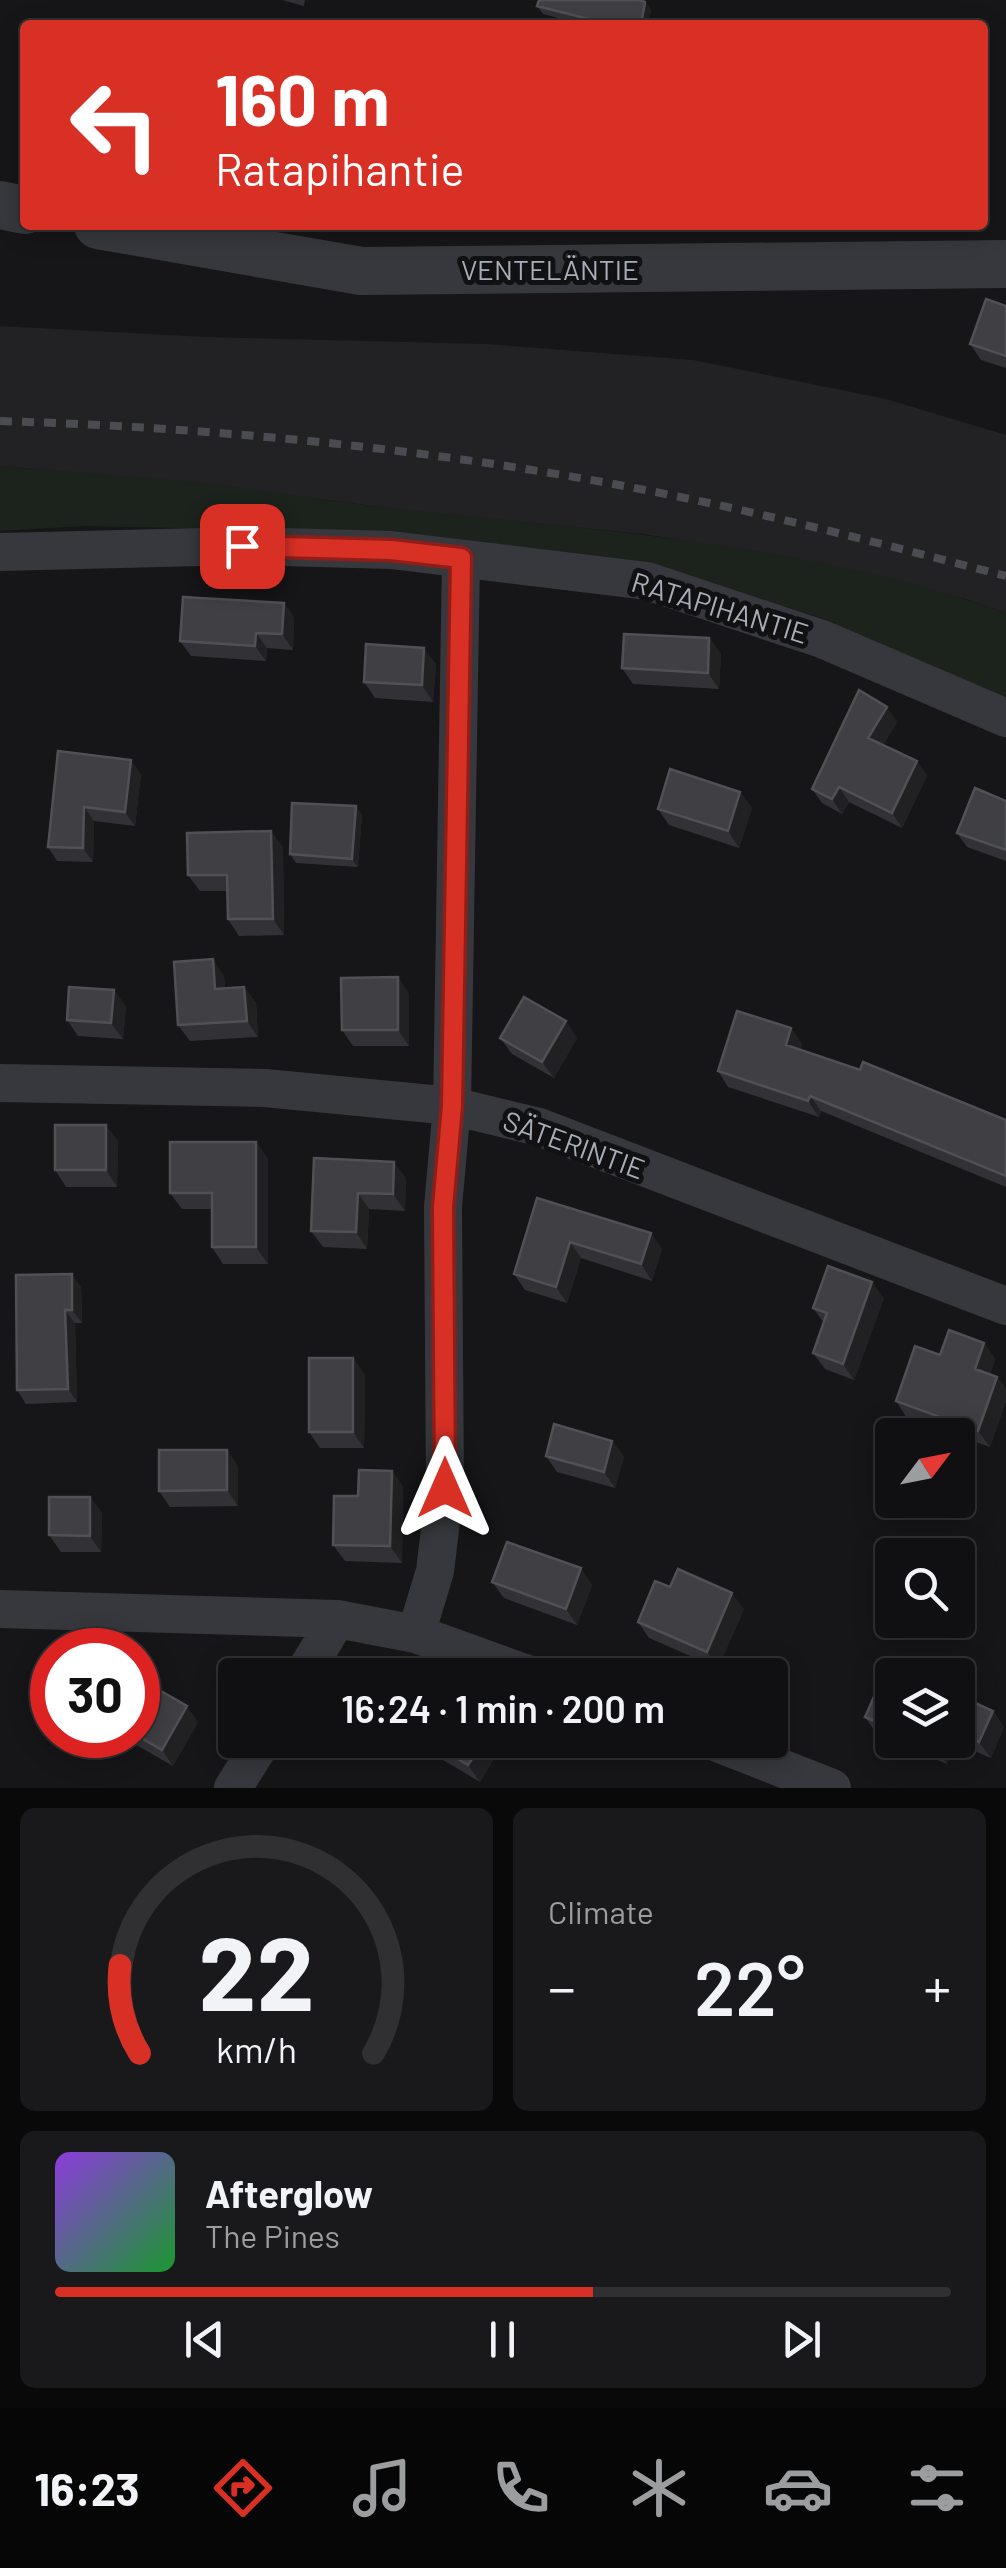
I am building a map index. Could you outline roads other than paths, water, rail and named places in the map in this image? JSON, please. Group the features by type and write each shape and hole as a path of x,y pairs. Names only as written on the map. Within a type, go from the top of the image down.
{"street":[{"name":"VENTELÄNTIE","path":"127,230 361,271 1006,264"},
{"name":"RATAPIHANTIE","path":"0,552 242,546 391,550 647,582 822,639 1006,718"},
{"path":"416,1634 435,1571 445,1488 443,1207 452,1106 461,558"},
{"name":"SÄTERINTIE","path":"0,1084 265,1088 452,1106 540,1127 1006,1306"},
{"path":"0,1610 337,1619 416,1634 483,1658"},
{"path":"313,1658 337,1619"},
{"path":"233,1788 252,1758"},
{"path":"756,1758 832,1788"}],"railway":[{"path":"0,421 260,436 519,468 730,508 1006,576"}]}
